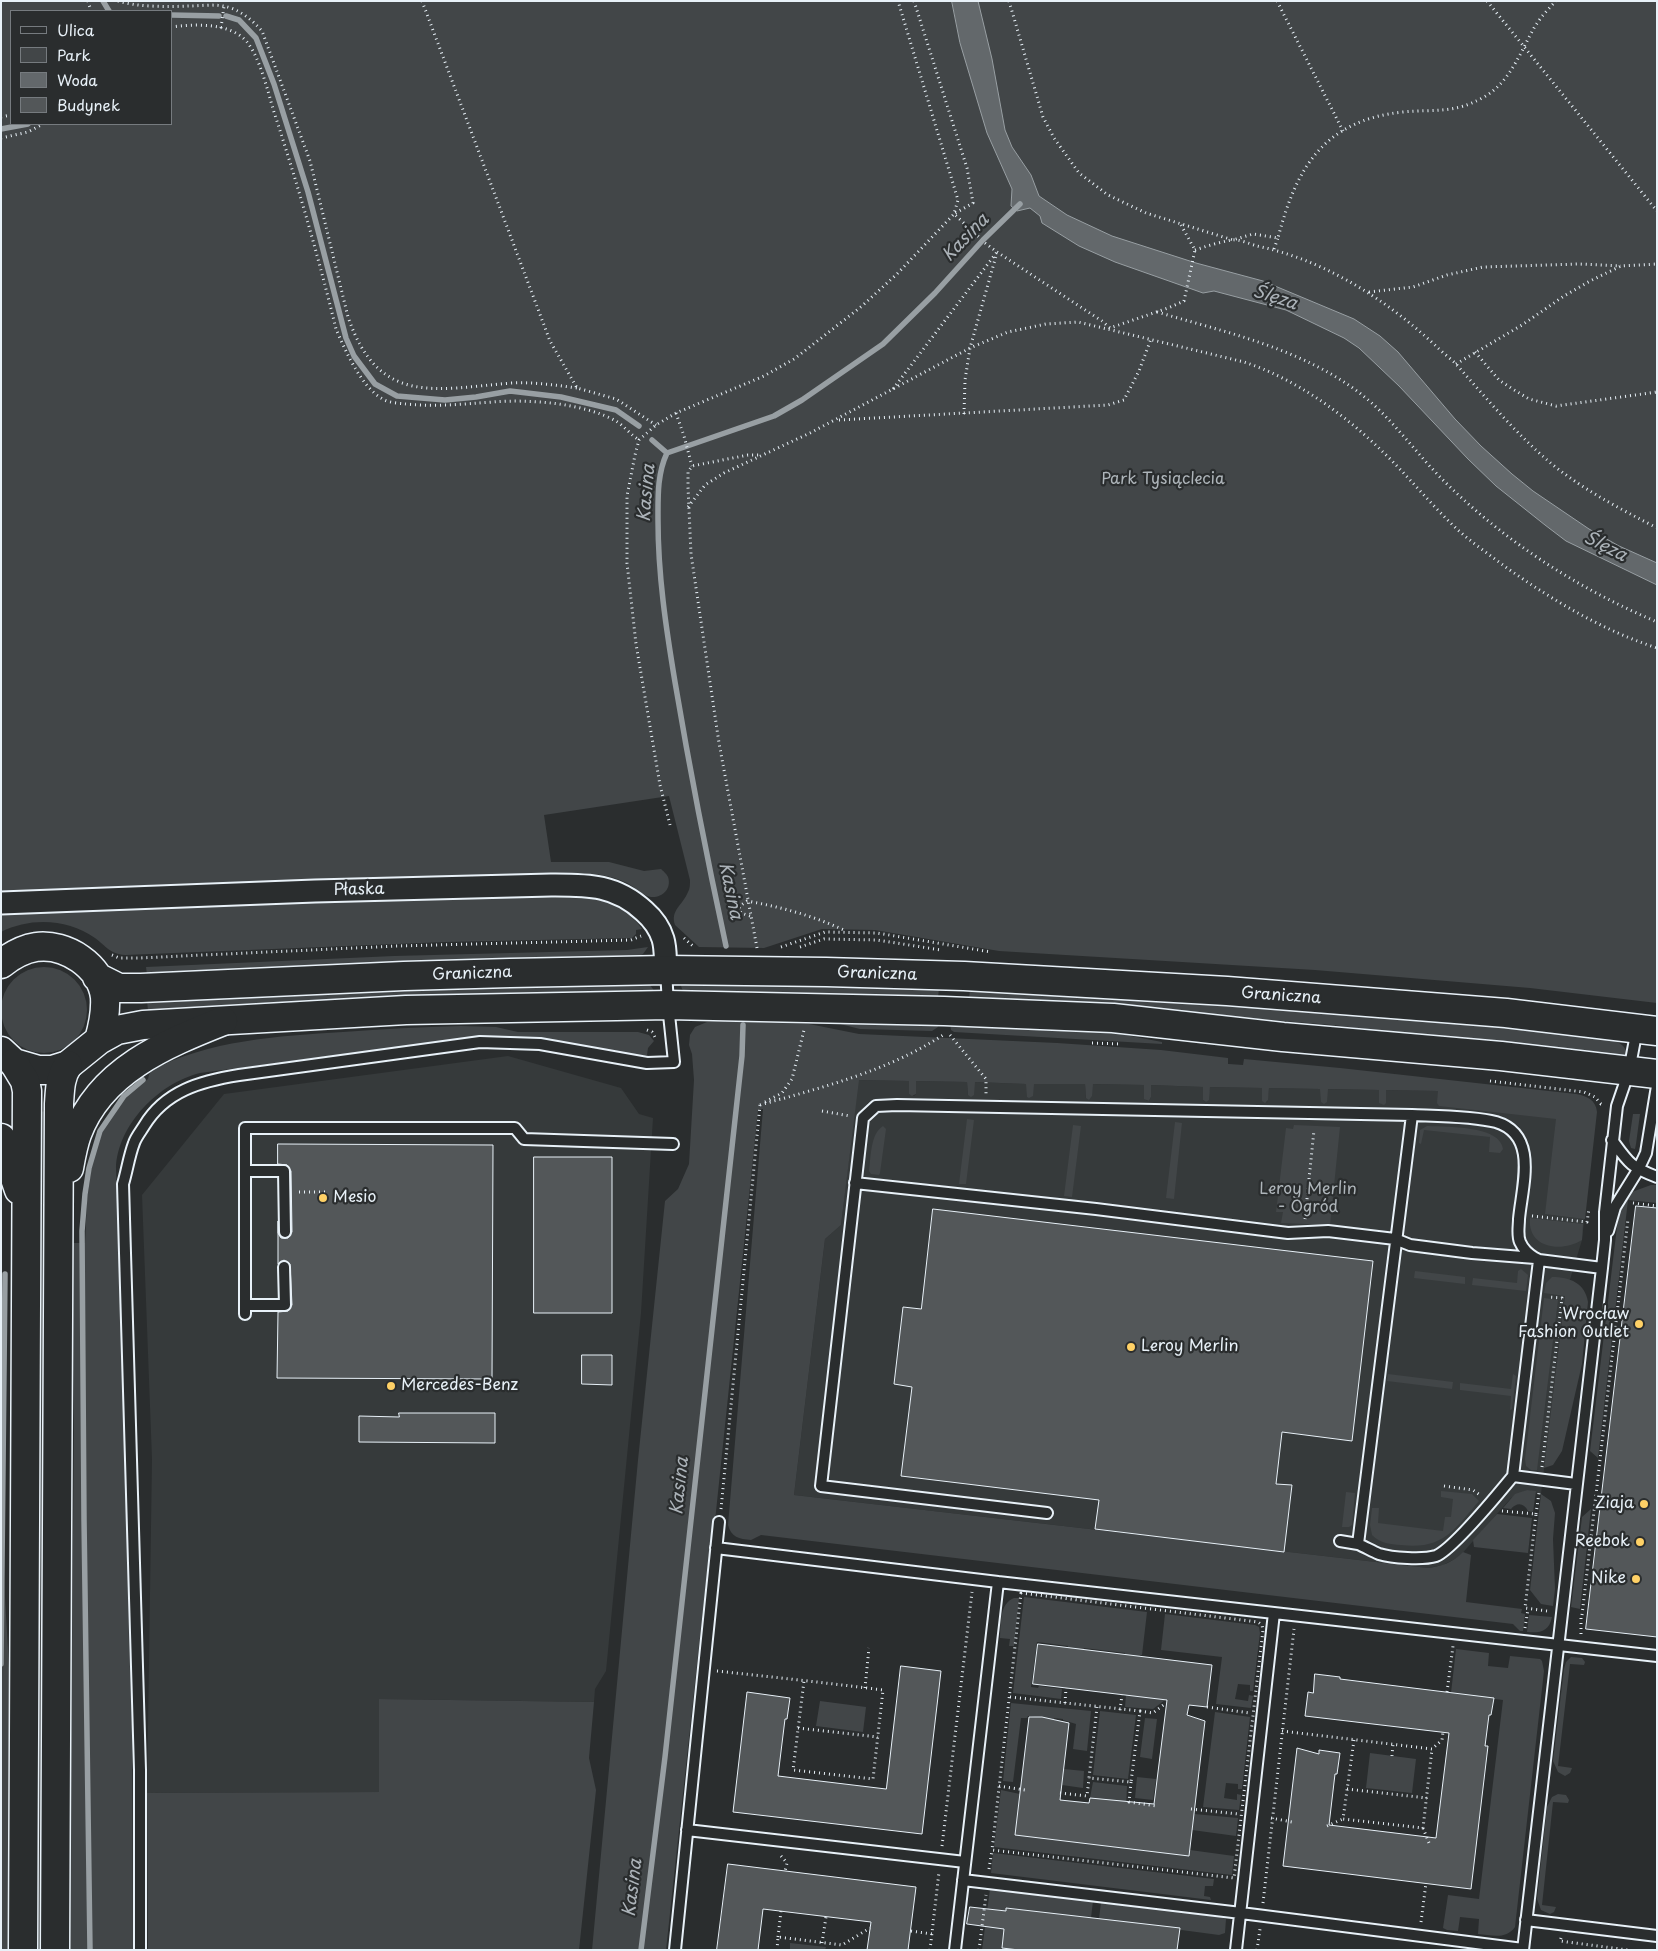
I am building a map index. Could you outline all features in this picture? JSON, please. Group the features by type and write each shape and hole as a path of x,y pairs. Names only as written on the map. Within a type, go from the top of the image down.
{"main road":[{"path":"1,964 11,956 36,947 60,949 84,961 98,977 105,996 105,1019 99,1040"},
{"name":"Graniczna","path":"98,977 119,988 141,988 404,976 666,970 964,976 1227,991 1506,1013 1647,1029"},
{"path":"55,1950 60,1083 63,1072 68,1065 99,1040 117,1030 143,1025 406,1010 668,1005 927,1010 1113,1018 1283,1037 1500,1056 1657,1074"},
{"path":"59,1211 77,1134 91,1106 107,1086 128,1067 150,1054 194,1032 223,1021"},
{"path":"8,1057 38,1070 52,1070 68,1065"},
{"path":"8,1057 21,1073 26,1086 23,1950"},
{"path":"1,1138 26,1211"}],"street":[{"name":"Płaska","path":"1,903 315,891 588,885 619,893 630,899 648,914 662,937 666,970"}],"lane":[{"path":"140,1950 140,1770 124,1184 134,1142 148,1119 165,1101 184,1089 212,1080 480,1042 540,1044 647,1063 674,1062 666,970"},
{"path":"1606,1240 1605,1212 1617,1106 1629,1071 1647,1029"},
{"path":"963,1880 1523,1949 1606,1240 1616,1207 1646,1153 1650,1138 1657,1086"},
{"path":"1047,1513 821,1486 863,1118 876,1106 1412,1114 1495,1122 1512,1130 1522,1143 1526,1160 1519,1240 1523,1248 1537,1259"},
{"path":"1358,1544 1412,1114"},
{"path":"284,1267 285,1305 245,1309 245,1128 515,1128 524,1139 673,1144"},
{"path":"1612,1140 1628,1163 1638,1170 1657,1176"},
{"path":"245,1171 284,1171 284,1232"},
{"path":"855,1183 1096,1209 1288,1233 1328,1231 1395,1239 1419,1246 1602,1268"},
{"path":"1340,1541 1358,1544 1380,1554 1425,1559 1438,1555 1456,1539 1513,1476 1535,1295 1537,1259"},
{"path":"1513,1476 1576,1484"},
{"path":"675,1950 719,1522"},
{"path":"716,1548 998,1582 1657,1656"},
{"path":"954,1950 998,1582"},
{"path":"1236,1950 1274,1613"},
{"path":"687,1830 965,1862"},
{"path":"1526,1920 1657,1936"}],"path":[{"path":"118,1 146,4 224,6 246,16 262,31 310,161 351,325 365,352 379,371 402,384 414,388 446,389 533,383 577,388 616,399 656,425"},
{"path":"422,1 550,341 577,388"},
{"path":"898,1 958,200 954,214"},
{"path":"670,825 660,785 636,644 627,563 627,496 641,439 656,425 676,413 764,376 794,359 862,306 897,274 954,214 973,203 967,168 914,1"},
{"path":"1009,1 1043,117 1054,138 1079,173 1108,195 1146,213 1233,240 1274,249 1297,257 1368,292 1411,324 1456,364 1536,450 1554,465 1595,495 1657,528"},
{"path":"1277,1 1343,131"},
{"path":"1487,1 1657,211"},
{"path":"1274,249 1299,176 1313,156 1327,142 1356,123 1379,116 1405,112 1449,110 1465,106 1498,87 1515,66 1535,26 1556,1"},
{"path":"221,28 224,6"},
{"path":"172,27 204,26 221,28 235,32 247,42 262,74 298,188 336,329 344,349 368,387 381,399 434,406 510,401 556,404 600,414 618,422 641,439"},
{"path":"1,138 28,132 41,125"},
{"path":"954,214 979,236"},
{"path":"1110,328 1157,312 1184,300 1195,250 1180,224"},
{"path":"1195,250 1253,234 1278,238"},
{"path":"985,243 1110,328"},
{"path":"964,414 965,380 970,348 997,252"},
{"path":"892,390 997,252"},
{"path":"1368,292 1413,287 1447,275 1483,267 1657,264"},
{"path":"1456,364 1522,325 1564,296 1621,266"},
{"path":"1157,312 1238,335 1326,372 1357,391 1378,410 1445,482 1476,512 1537,558 1586,588 1625,609 1657,622"},
{"path":"688,507 705,485 724,473 836,420 970,348 1008,332 1046,324 1078,322 1110,328 1244,362 1264,368 1297,385 1365,436 1459,531 1494,558 1564,607 1635,641 1657,648"},
{"path":"836,420 1092,408 1108,405 1124,400 1140,371 1151,339"},
{"path":"1475,352 1499,380 1529,399 1556,406 1657,392"},
{"path":"676,413 692,466"},
{"path":"762,455 748,455 692,466 688,472 691,554 719,743 747,901 762,971"},
{"path":"750,916 741,913 739,910 740,906 747,901 772,905 848,932"},
{"path":"680,933 698,949"},
{"path":"139,960 139,958 397,946 631,940 646,934"},
{"path":"504,948 562,947"},
{"path":"760,1105 782,1093 792,1079 805,1025"},
{"path":"646,1029 652,1032 657,1040 650,1051 647,1063"},
{"path":"934,1034 959,1035"},
{"path":"760,1105 860,1076 928,1045 944,1035"},
{"path":"950,1035 986,1079 986,1108"},
{"path":"1084,1042 1131,1045"},
{"path":"1487,1080 1584,1092 1595,1097 1600,1104 1617,1106"},
{"path":"719,1522 760,1105"},
{"path":"822,1111 863,1118"},
{"path":"1304,1232 1314,1130"},
{"path":"284,1192 328,1192"},
{"path":"1630,1203 1657,1206"},
{"path":"1589,1635 1580,1634 1629,1213"},
{"path":"1520,1214 1587,1222"},
{"path":"1535,1295 1562,1298 1541,1468"},
{"path":"1444,1486 1473,1490 1482,1497"},
{"path":"1539,1493 1523,1608 1582,1615"},
{"path":"1501,1511 1536,1514"},
{"path":"930,1950 973,1579"},
{"path":"979,1950 1021,1593 1147,1608"},
{"path":"1166,1611 1258,1622 1262,1625 1239,1837"},
{"path":"1257,1950 1295,1616"},
{"path":"865,1688 869,1648"},
{"path":"704,1669 883,1690 874,1779 793,1770 804,1681"},
{"path":"1447,1692 1449,1676"},
{"path":"1065,1703 1066,1688"},
{"path":"1120,1710 1122,1695"},
{"path":"1010,1697 1154,1713 1166,1703"},
{"path":"1060,1793 1087,1796 1097,1707"},
{"path":"1206,1707 1253,1713"},
{"path":"1140,1711 1129,1802 1157,1806"},
{"path":"798,1728 878,1737"},
{"path":"1282,1731 1432,1749"},
{"path":"1430,1843 1423,1828 1432,1749 1442,1740 1443,1732"},
{"path":"1343,1820 1354,1740"},
{"path":"1392,1756 1393,1744"},
{"path":"1090,1778 1131,1782"},
{"path":"999,1786 1025,1790"},
{"path":"1347,1788 1427,1798"},
{"path":"1191,1809 1241,1814"},
{"path":"1271,1818 1292,1822"},
{"path":"1327,1826 1343,1820 1423,1828"},
{"path":"992,1850 1234,1878 1236,1858"},
{"path":"786,1871 787,1863"},
{"path":"1419,1936 1426,1884"},
{"path":"777,1950 781,1911"},
{"path":"822,1943 826,1917"},
{"path":"778,1938 822,1943 842,1948 870,1928"},
{"path":"910,1932 932,1934"},
{"path":"1560,1942 1628,1950"}],"shaded area":[{"name":"Mercedes-Benz","path":"508,1056 621,1088 639,1114 653,1118 641,1313 606,1671 595,1689 594,1702 379,1699 379,1792 147,1793 152,1459 142,1195 224,1094"},
{"path":"858,1080 909,1081 909,1094 914,1096 916,1094 916,1081 967,1082 968,1095 974,1095 974,1082 1027,1084 1033,1096 1033,1084 1085,1084 1086,1098 1092,1096 1092,1084 1144,1085 1146,1100 1149,1101 1151,1085 1203,1087 1203,1100 1206,1102 1210,1087 1262,1088 1267,1103 1269,1088 1379,1090 1386,1103 1386,1090 1439,1091 1596,1109 1582,1240 1565,1296 1541,1494 1527,1490 1511,1498 1459,1557 1443,1565 1428,1568 794,1495 825,1239 841,1225"}],"green space":[{"name":"Park Tysiąclecia","path":"1,1 1657,1 1657,1003 1530,988 1315,970 999,951 875,930 822,929 764,948 699,947 675,925 674,920 676,911 689,891 690,880 669,796 544,815 551,862 609,862 644,871 661,869 667,876 669,885 665,892 655,897 645,895 627,883 614,878 594,874 573,873 169,884 1,892"},
{"path":"490,895 598,899 623,910 642,929 636,930 636,934 632,938 445,942 125,955 112,951 84,932 61,924 37,922 13,927 1,932 1,913"},
{"path":"648,947 643,954 634,958 147,975 146,967 394,956 627,950"},
{"path":"36,967 52,967 61,970 75,979 84,993 87,1010 84,1027 75,1041 61,1050 52,1053 36,1053 20,1046 8,1034 1,1018 1,1002 8,986 20,974"},
{"path":"680,982 939,988 938,998 686,993 682,989"},
{"path":"644,983 650,985 655,992 390,999 148,1011 147,1000 320,991"},
{"path":"970,989 1304,1009 1565,1031 1609,1038 1621,1044 1626,1050 1626,1054 1620,1058 1332,1025 1099,1006 969,999"},
{"path":"824,1020 937,1023 938,1027 932,1031 860,1029"},
{"path":"707,1022 809,1024 859,1034 1161,1050 1228,1058 1228,1064 1243,1065 1244,1059 1340,1068 1576,1094 1590,1099 1595,1104 1597,1112 1585,1219 1545,1214 1556,1119 1439,1106 1437,1103 1438,1091 1386,1090 1386,1103 1384,1105 1379,1103 1379,1090 1328,1089 1327,1102 1324,1104 1321,1102 1320,1089 1269,1088 1268,1100 1265,1103 1262,1101 1262,1088 1210,1087 1209,1100 1206,1102 1203,1100 1203,1087 1151,1085 1149,1101 1144,1099 1144,1085 1093,1084 1092,1096 1089,1100 1086,1098 1085,1084 1034,1084 1033,1096 1029,1098 1027,1097 1026,1084 975,1082 974,1095 971,1097 968,1095 967,1082 916,1081 916,1094 912,1096 909,1094 909,1081 859,1080 841,1225 825,1239 794,1495 1428,1568 1447,1563 1463,1552 1471,1555 1466,1602 1522,1609 1521,1613 1525,1614 1523,1631 1520,1631 1513,1624 761,1535 751,1540 733,1535 728,1525 763,1109 758,1110 715,1521 709,1554 666,1950 592,1950 638,1460 665,1201 678,1189 689,1164 694,1080 692,1054 689,1045 690,1035 695,1027"},
{"path":"950,1024 1115,1033 1162,1042 1162,1044 954,1032 951,1030"},
{"path":"461,1026 496,1027 518,1032 638,1032 649,1035 654,1041 648,1048 647,1055 638,1055 542,1040 483,1036 200,1073 185,1078 156,1096 132,1122 124,1137 118,1153 116,1169 126,1444 132,1724 133,1950 69,1950 74,1433 71,1243 85,1243 87,1200 92,1161 101,1130 128,1095 148,1079 150,1071 196,1052 244,1041 294,1035"},
{"path":"48,1111 45,1950 34,1950 38,1112"},
{"path":"1633,1114 1640,1114 1635,1149 1631,1148 1629,1141"},
{"path":"967,1119 974,1120 966,1184 959,1184"},
{"path":"1175,1122 1182,1123 1174,1199 1166,1198"},
{"path":"1073,1125 1081,1126 1072,1197 1064,1196"},
{"name":"Leroy Merlin - Ogród","path":"1294,1125 1340,1127 1330,1225 1281,1223 1283,1212 1276,1212 1286,1128 1293,1129"},
{"path":"883,1126 886,1129 880,1173 879,1175 871,1174 869,1171 873,1140"},
{"path":"1427,1126 1459,1127 1483,1131 1493,1135 1500,1141 1503,1149 1500,1153 1489,1152 1490,1137 1424,1130 1421,1144 1419,1143 1420,1130"},
{"path":"1651,1185 1657,1185 1657,1203 1628,1200 1598,1458 1590,1451 1619,1210 1629,1193"},
{"path":"1530,1218 1583,1224 1582,1240 1565,1246 1547,1245 1540,1242 1534,1236"},
{"path":"1521,1269 1528,1275 1526,1291 1472,1285 1473,1278 1517,1283 1518,1271"},
{"path":"1415,1271 1465,1277 1465,1284 1414,1278"},
{"path":"1552,1277 1565,1278 1576,1282 1584,1290 1588,1302 1582,1364 1562,1451 1553,1465 1544,1468 1565,1296 1544,1293 1546,1283"},
{"path":"1544,1298 1558,1300 1537,1470 1531,1470 1526,1466 1525,1459"},
{"path":"1388,1374 1453,1382 1452,1389 1387,1381"},
{"path":"1513,1374 1516,1376 1512,1409 1510,1410 1511,1396 1460,1390 1460,1383 1511,1389"},
{"path":"1527,1490 1536,1491 1533,1512 1528,1511 1525,1506 1520,1504 1511,1509 1503,1508 1515,1494"},
{"path":"1441,1491 1472,1494 1479,1501 1446,1536 1438,1541 1415,1546 1386,1543 1372,1535 1370,1525 1372,1508 1379,1508 1378,1523 1443,1531 1445,1517 1451,1517 1453,1499 1441,1497"},
{"path":"1346,1492 1355,1493 1352,1525 1342,1527"},
{"path":"1541,1494 1551,1501 1555,1513 1553,1539 1555,1589 1553,1606 1541,1604 1530,1590"},
{"path":"1591,1509 1580,1609 1571,1607 1582,1517"},
{"path":"1497,1514 1532,1518 1528,1553 1474,1547 1473,1540"},
{"path":"1,1528 9,1667 10,1950 1,1950"},
{"path":"1024,1597 1147,1612 1142,1655 1140,1655 1139,1660 1125,1658 1125,1653 1084,1648 1083,1653 1068,1651 1068,1646 1037,1642 1031,1687 1038,1688 1039,1686 1062,1689 1061,1699 1013,1693"},
{"path":"1019,1598 1014,1646 1009,1646 1010,1639 1000,1638 1001,1621 1003,1610 1009,1601"},
{"path":"1165,1614 1259,1627 1260,1633 1253,1691 1250,1691 1250,1685 1238,1684 1235,1699 1248,1701 1249,1695 1253,1696 1251,1708 1216,1704 1222,1657 1161,1650"},
{"path":"1529,1615 1552,1617 1551,1622 1546,1629 1527,1632"},
{"path":"1456,1649 1489,1653 1488,1666 1508,1668 1510,1656 1540,1659 1544,1671 1515,1927 1503,1935 1478,1934 1479,1919 1460,1917 1458,1931 1443,1928 1448,1895 1479,1899 1503,1700 1451,1693"},
{"path":"1571,1657 1582,1658 1585,1662 1584,1665 1570,1664 1558,1766 1572,1768 1570,1773 1565,1776 1558,1772 1553,1761 1564,1669 1566,1662"},
{"path":"1126,1695 1165,1700 1153,1709 1125,1707"},
{"path":"379,1699 594,1702 589,1758 596,1790 579,1950 148,1950 147,1793 379,1792"},
{"path":"820,1701 866,1707 863,1732 816,1726"},
{"path":"1011,1703 1091,1711 1087,1751 1073,1749 1076,1724 1054,1718 1054,1720 1028,1716 1027,1718 1021,1718 1013,1782 1003,1781"},
{"path":"1100,1711 1136,1715 1128,1779 1093,1775"},
{"path":"1215,1712 1250,1717 1242,1789 1238,1789 1238,1784 1226,1783 1224,1798 1237,1800 1237,1794 1241,1795 1239,1810 1203,1807"},
{"path":"1145,1718 1157,1719 1152,1759 1140,1757"},
{"path":"1370,1753 1416,1759 1412,1793 1366,1788"},
{"path":"1064,1769 1084,1771 1083,1788 1062,1785"},
{"path":"1137,1777 1156,1779 1153,1800 1135,1798"},
{"path":"1093,1782 1127,1786 1126,1807 1089,1803"},
{"path":"1001,1790 1020,1794 1015,1835 1189,1856 1190,1850 1234,1856 1232,1875 994,1847"},
{"path":"1558,1794 1566,1795 1569,1800 1568,1803 1553,1802 1542,1905 1556,1907 1554,1912 1550,1914 1541,1910 1537,1899 1547,1807 1552,1797"},
{"path":"1194,1814 1238,1818 1236,1836 1192,1830"},
{"path":"993,1853 1214,1879 1213,1886 1205,1886 1204,1896 1210,1897 1211,1900 991,1873"},
{"path":"990,1889 1093,1901 1091,1918 1007,1908 1002,1947 1019,1950 982,1950"},
{"path":"1101,1902 1220,1917 1226,1919 1225,1933 1219,1935 1099,1919"},
{"path":"790,1943 826,1947 825,1950 790,1950"}],"water":[{"name":"Ślęza","path":"952,1 978,1 992,59 1005,130 1012,147 1031,175 1039,196 1067,215 1112,236 1196,263 1263,281 1354,319 1380,336 1398,352 1455,419 1481,446 1533,491 1589,529 1619,546 1657,563 1657,585 1566,541 1545,525 1496,486 1399,386 1359,348 1344,338 1286,310 1214,291 1203,293 1115,262 1079,246 1042,223 1040,216 1030,208 1017,211 1011,206 1012,189 987,133 960,43"}],"building":[{"path":"278,1144 493,1145 492,1379 277,1378 278,1312 288,1311 292,1305 290,1264 284,1260 278,1264 278,1233 281,1238 288,1238 292,1232 291,1171 287,1165 278,1164"},
{"path":"534,1157 612,1157 612,1313 534,1313"},
{"name":"Wrocław Fashion Outlet","path":"1636,1206 1657,1208 1657,1637 1586,1629"},
{"name":"Leroy Merlin","path":"933,1209 1373,1261 1352,1441 1282,1432 1276,1484 1292,1485 1284,1552 1095,1529 1099,1500 901,1476 912,1387 894,1384 903,1307 921,1309"},
{"path":"582,1355 612,1355 612,1385 582,1384"},
{"path":"399,1413 495,1413 495,1443 359,1442 359,1416 399,1417"},
{"path":"1038,1644 1212,1665 1207,1707 1189,1705 1187,1715 1205,1721 1189,1856 1015,1835 1029,1717 1042,1717 1069,1723 1060,1800 1089,1803 1090,1798 1154,1804 1167,1700 1033,1684"},
{"path":"901,1666 941,1671 922,1834 733,1812 747,1692 790,1698 787,1719 785,1719 778,1776 886,1789"},
{"path":"1315,1674 1340,1677 1340,1679 1494,1698 1491,1715 1489,1715 1485,1746 1488,1746 1471,1889 1283,1866 1297,1748 1319,1754 1319,1750 1340,1753 1337,1774 1335,1774 1329,1825 1436,1838 1449,1733 1305,1716 1308,1692 1313,1693"},
{"path":"728,1864 916,1887 908,1950 867,1950 871,1922 763,1909 758,1950 717,1950"},
{"path":"970,1907 1006,1911 1006,1908 1180,1928 1177,1950 1019,1950 1002,1948 1004,1929 967,1924"}],"waterway":[{"path":"103,1 108,10"},
{"path":"172,15 219,16"},
{"path":"226,16 239,20 256,38 274,84 308,192 346,338 354,356 375,384 397,396 445,400 510,391 561,397 616,410 639,426"},
{"path":"1,129 23,125"},
{"name":"Kasina","path":"726,946 705,847 675,682 661,581 658,520 659,486 661,469 667,453 774,416 802,400 883,344 1020,204"},
{"path":"652,440 667,453"},
{"name":"Kasina","path":"641,1950 665,1757 742,1056 743,1025"},
{"path":"90,1950 82,1231 89,1168 100,1131 124,1096 143,1080"},
{"path":"1,1664 5,1274"}],"place":[{"name":"Mesio","path":"323,1198"},
{"name":"Wrocław Fashion Outlet","path":"1639,1324"},
{"name":"Leroy Merlin","path":"1131,1347"},
{"name":"Mercedes-Benz","path":"391,1386"},
{"name":"Ziaja","path":"1644,1504"},
{"name":"Reebok","path":"1640,1542"},
{"name":"Nike","path":"1636,1579"}]}
